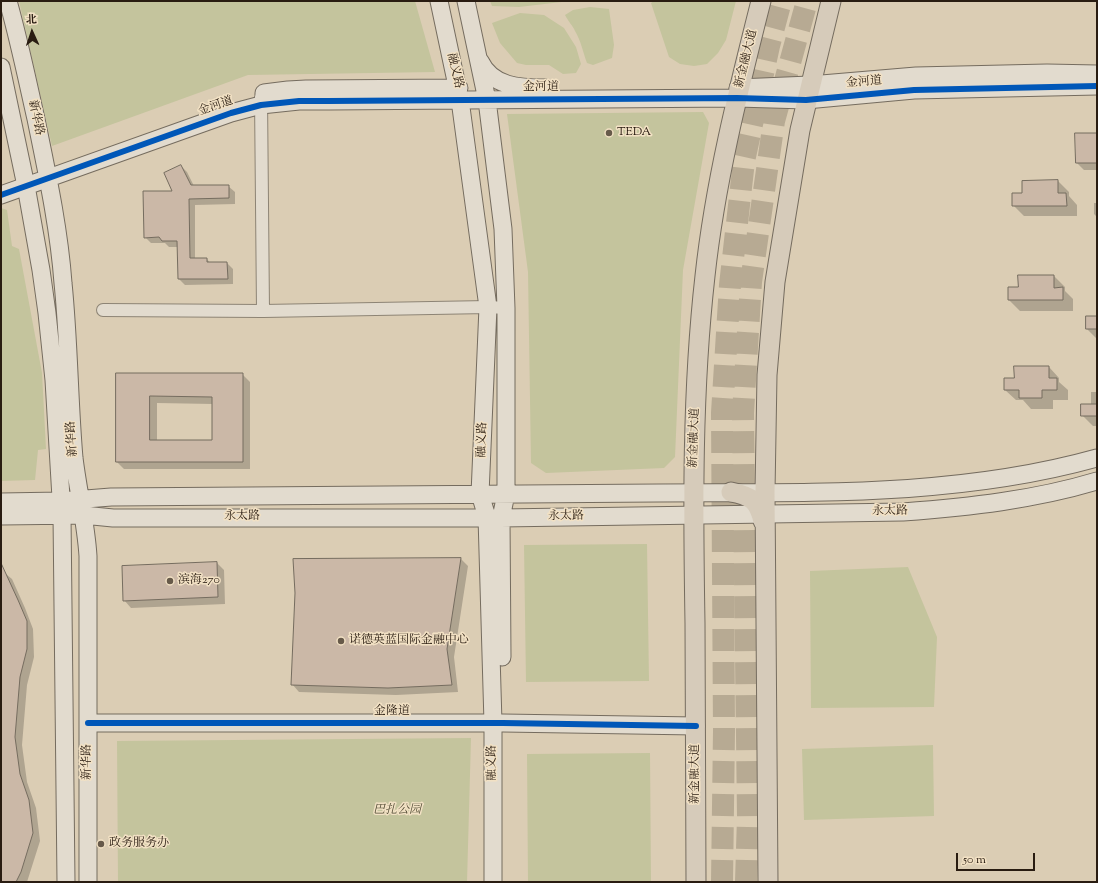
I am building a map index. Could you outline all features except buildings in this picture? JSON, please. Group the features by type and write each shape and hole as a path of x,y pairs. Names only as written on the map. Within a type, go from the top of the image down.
{"main road":[{"name":"新金融大道","path":"696,882 696,726 693,493 698,352 705,274 715,204 731,119 761,1"},
{"path":"768,882 764,519 767,375 775,282 800,130 831,1"},
{"path":"731,492 747,496 753,500 757,504 764,519"}],"street":[{"name":"新华路","path":"8,1 23,59 53,210 63,282 74,449 81,507 86,533 88,556 88,882"},
{"name":"融义路","path":"439,1 460,92 488,307 480,494 494,517"},
{"name":"融义路","path":"466,1 478,53 492,136 503,229 506,308 506,494 494,517 503,882"},
{"path":"460,92 472,80 476,71 478,53"},
{"path":"478,53 484,68 493,78 499,82 525,88 738,93"},
{"name":"新华路","path":"1,67 25,182 47,313 54,380 61,508 66,882"},
{"name":"金河道","path":"808,92 916,76 1046,73 1097,74"},
{"name":"金河道","path":"47,174 78,168 214,119 261,99 288,90 306,89 460,92 485,94 738,93 1097,86"},
{"name":"金河道","path":"485,94 525,88"},
{"name":"金河道","path":"1,195 25,182 230,102 261,99 299,101 432,100 446,98 460,92"},
{"path":"261,99 263,311"},
{"path":"53,210 54,193 59,183 63,177 78,168"},
{"name":"金河道","path":"1,186 25,182"},
{"path":"104,310 263,311 488,307 506,308"},
{"path":"505,457 510,472 517,483 528,490 545,494"},
{"name":"永太路","path":"34,509 81,507 111,497 856,492 940,487 1022,475 1097,458"},
{"name":"永太路","path":"81,507 113,518 694,515 764,519 960,508 1053,493 1097,481"},
{"path":"1,502 34,509"},
{"path":"1,516 34,509"},
{"name":"金隆道","path":"88,723 498,723 696,726"},
{"name":"融义路","path":"493,882 498,723"}],"green space":[{"path":"19,1 415,1 435,72 248,75 52,146"},
{"path":"490,1 570,1 519,7 492,6"},
{"path":"654,1 736,1 726,40 718,53 707,64 694,66 680,64 669,57 651,3"},
{"path":"590,7 609,9 614,45 612,58 593,65 587,63 577,35 565,15 573,10"},
{"path":"520,13 544,15 564,28 576,47 581,64 576,73 563,74 549,65 526,65 517,63 500,43 492,23"},
{"path":"703,112 709,123 683,270 675,457 664,468 546,473 531,463 528,272 507,114"},
{"path":"1,208 7,210 12,246 19,249 42,373 46,449 38,450 35,480 1,481"},
{"path":"647,544 649,681 526,682 524,545"},
{"path":"908,567 937,637 934,707 811,708 810,571"},
{"name":"巴扎公园","path":"471,738 467,882 118,882 117,741"},
{"path":"933,745 934,816 804,820 802,749"},
{"path":"650,753 651,882 528,882 527,754"}],"tunnel":[{"path":"722,882 724,731 722,413 730,285 744,161 769,46 781,1"},
{"path":"746,882 748,817 743,413 751,282 774,121 807,1"}],"cycle path":[{"path":"1,195 231,113 261,105 299,101 737,98 806,100 914,90 1097,86"},
{"path":"88,723 503,723 696,726"}],"place":[{"name":"TEDA","path":"609,133"},
{"name":"滨海270","path":"170,581"},
{"name":"诺德英蓝国际金融中心","path":"341,641"},
{"name":"政务服务办","path":"101,844"}]}
